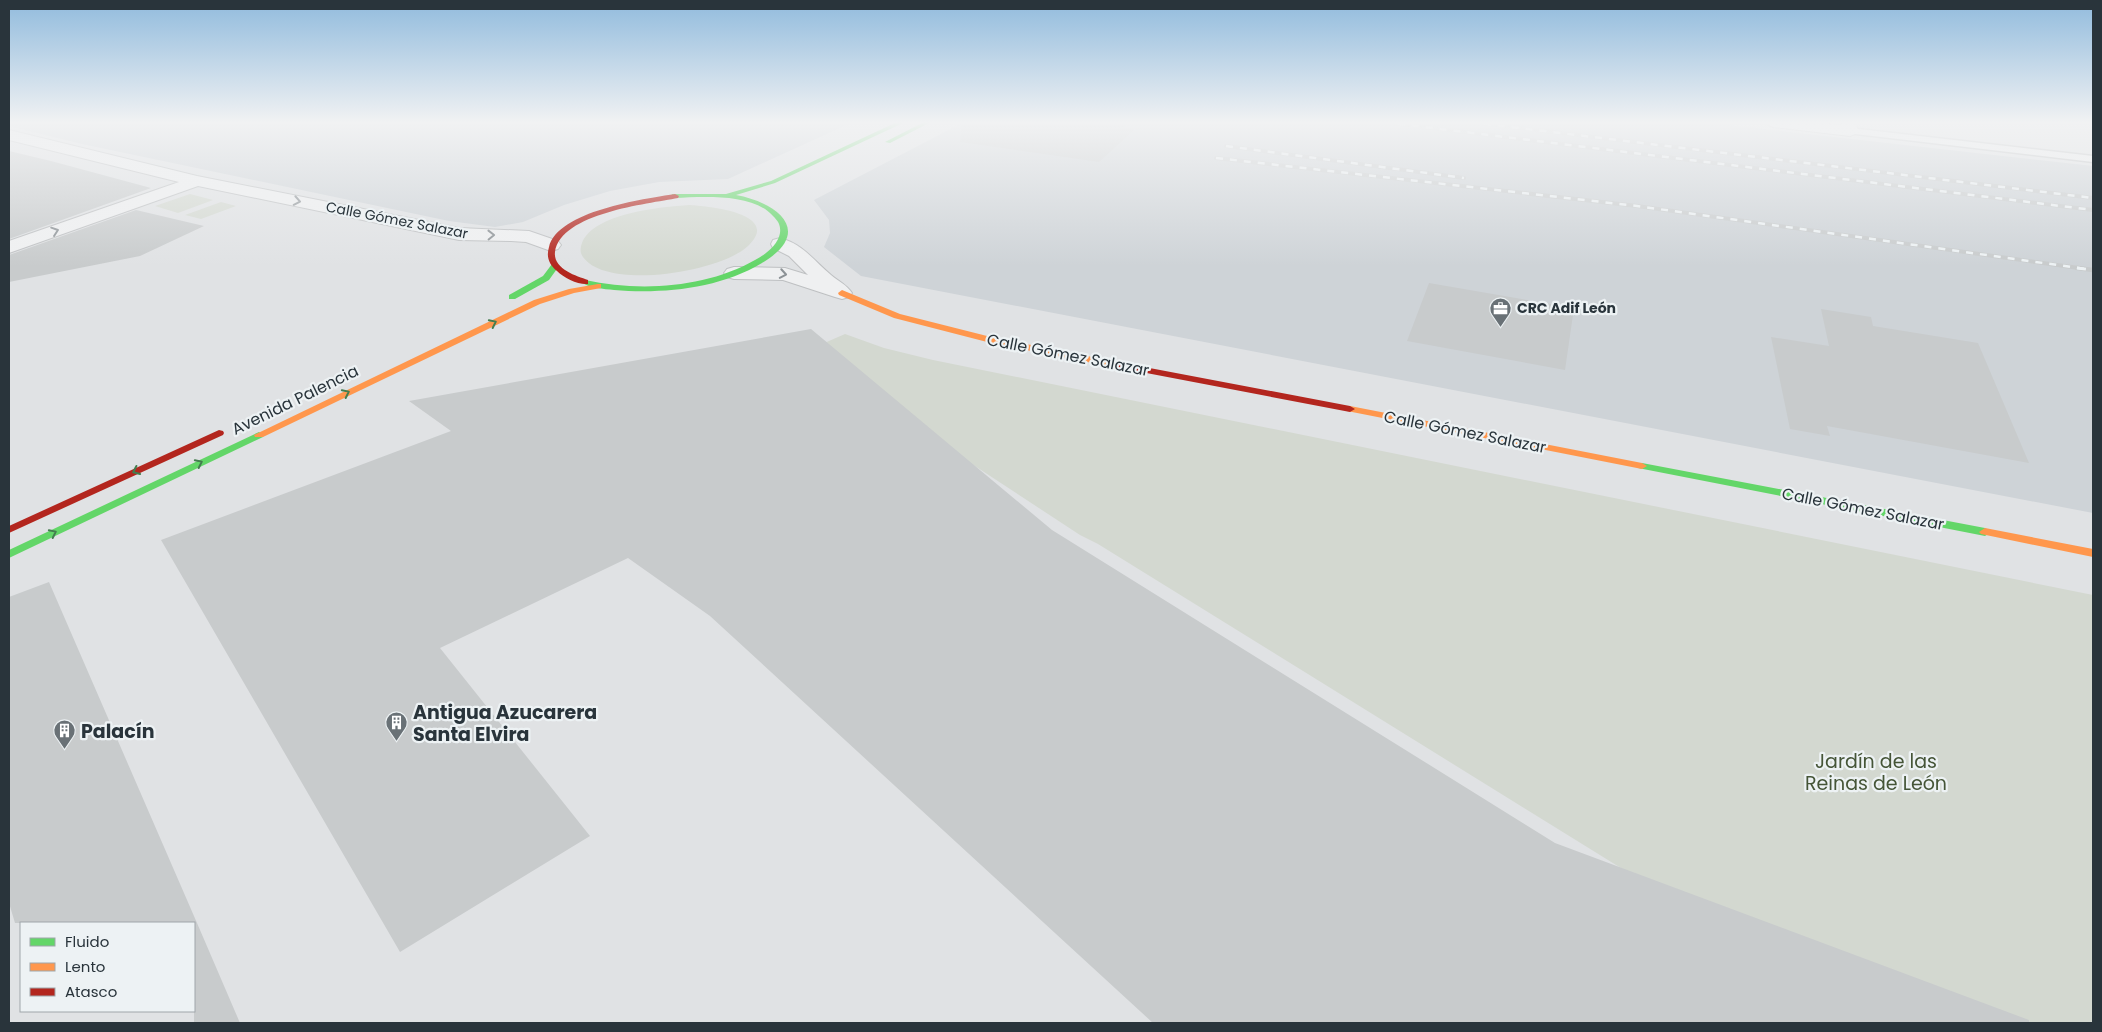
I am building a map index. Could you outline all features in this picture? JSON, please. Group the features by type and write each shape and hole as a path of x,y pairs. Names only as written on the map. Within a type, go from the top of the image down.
{"main road":[{"path":"726,196 773,182 798,170"},
{"path":"675,196 726,196 754,202 771,209 782,220 786,232 780,244 770,254 754,264 734,273 702,282 666,288 630,289 598,286 579,281 565,274 555,266 551,258 551,245 568,228 615,207 644,200 675,196"},
{"path":"771,209 780,199"},
{"path":"500,303 546,278 555,266"},
{"name":"Avenida Palencia","path":"9,554 537,302 572,291 598,286"},
{"name":"Calle Gómez Salazar","path":"842,293 897,316 992,340 2093,553"},
{"name":"Avenida Palencia","path":"9,530 226,430"}],"street":[{"name":"Calle Gómez Salazar","path":"153,170 197,181 459,234 529,237 551,245"},
{"path":"9,247 197,181"},
{"name":"Calle Gómez Salazar","path":"780,244 796,252 823,279 842,293"},
{"name":"Calle Gómez Salazar","path":"734,273 785,274 842,293"}],"shaded area":[{"path":"207,170 747,170 728,179 659,182 610,191 564,205 523,222 495,227 449,221"},
{"path":"871,170 2093,170 2093,513 861,276 824,247 830,233 829,220 814,200"}],"green space":[{"path":"190,194 213,200 178,213 155,206"},
{"path":"221,202 236,206 201,219 185,215"},
{"path":"689,205 711,207 738,214 749,219 756,226 756,235 748,246 734,255 690,270 664,274 639,275 615,273 596,267 582,255 582,243 589,233 614,218 646,210"},
{"name":"Jardín de las Reinas de León","path":"845,334 884,348 933,360 2093,595 2093,1023 1871,1023 1098,544 1080,535 949,449 806,351"}],"building":[{"path":"9,170 85,170 151,188 9,239"},
{"path":"136,210 204,226 140,256 9,282 9,255"},
{"path":"1429,283 1574,308 1565,370 1407,341"},
{"path":"1821,309 1871,317 1873,326 1978,343 2029,463 1827,426 1830,436 1790,429 1771,337 1829,346"},
{"path":"811,329 1052,530 1555,843 2029,1020 2029,1023 1153,1023 710,616 628,558 440,648 590,836 400,952 161,540 451,431 409,401"},
{"name":"Palacín","path":"49,582 240,1023 194,1023 195,922 15,923 9,903 9,597"}],"railway":[{"path":"1323,170 1637,206 2086,269"},
{"path":"1406,170 1464,178"},
{"path":"1772,170 2093,210"},
{"path":"1865,170 2093,198"},
{"path":"2077,268 2093,270"}],"traffic: fast":[{"path":"727,196 773,182 798,170"},
{"path":"585,282 605,287 629,289 657,288 713,280 738,272 760,261 781,242 784,231 782,221 773,211 761,204 733,197 675,196"},
{"path":"512,297 546,278 555,266"},
{"path":"9,554 259,435"},
{"path":"1642,466 1985,532"}],"traffic: slow":[{"path":"259,435 537,302 572,291 598,286"},
{"path":"842,293 897,316 991,340 1118,365"},
{"path":"1350,409 1642,466"},
{"path":"1985,532 2093,553"}],"traffic: jam":[{"path":"585,282 564,273 552,260 551,254 554,241 565,229 602,212 644,201 675,196"},
{"path":"1118,365 1350,409"},
{"path":"9,530 219,433"}],"place":[{"name":"CRC Adif León","path":"1501,327"},
{"name":"Antigua Azucarera Santa Elvira","path":"397,742"},
{"name":"Palacín","path":"65,750"}]}
